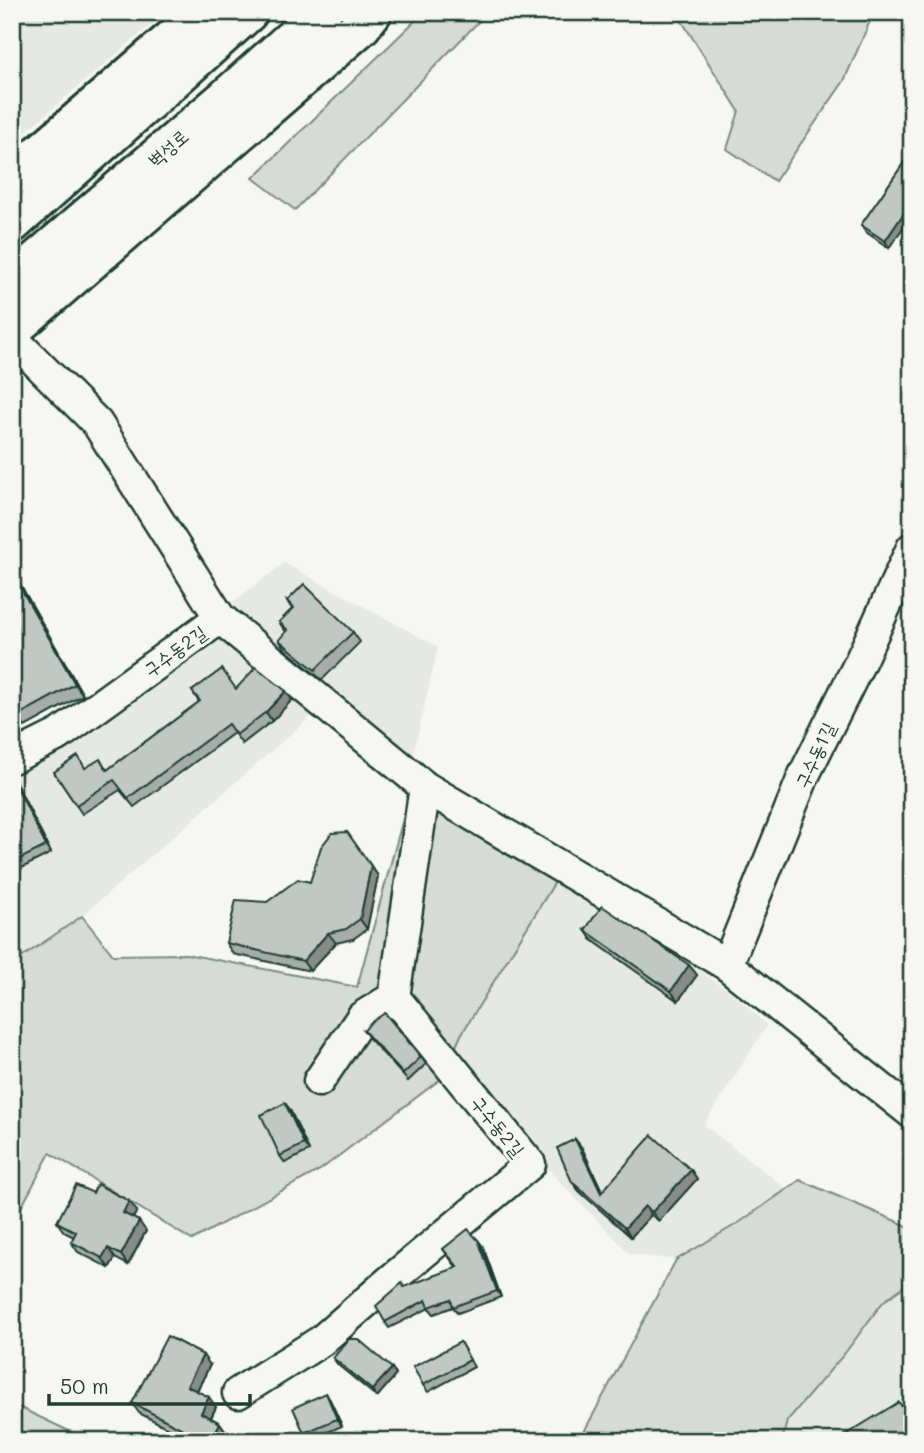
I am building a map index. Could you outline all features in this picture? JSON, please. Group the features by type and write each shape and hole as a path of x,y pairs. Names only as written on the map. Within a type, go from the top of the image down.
{"main road":[{"path":"12,178 204,12"},
{"path":"12,223 248,12"},
{"name":"벽성로","path":"12,282 322,12"},
{"path":"12,330 361,26 372,12"}],"street":[{"path":"12,338 97,423 220,618"},
{"name":"구수동1길","path":"727,965 804,775 912,548"},
{"name":"구수동2길","path":"12,758 60,734 220,618 425,787 727,965 912,1113"},
{"path":"318,1081 362,1017 394,997 425,787"},
{"name":"구수동2길","path":"238,1393 321,1341 530,1164 394,997"}],"shaded area":[{"path":"12,12 166,12 12,143"},
{"path":"424,12 488,12 295,210 253,178"},
{"path":"676,12 874,12 844,81 775,181 727,149 739,111"},
{"path":"284,563 438,647 412,760 315,713 82,916 12,964 12,771"},
{"path":"410,793 558,877 461,1035 442,1078 320,1170 192,1240 50,1153 12,1225 12,964 82,916 113,955 186,954 357,987"},
{"path":"558,877 731,992 767,1025 704,1125 787,1189 740,1222 676,1260 630,1254 540,1161 536,1141 445,1061"},
{"path":"800,1180 912,1228 912,1280 883,1302 845,1353 787,1421 782,1441 579,1441 676,1260 740,1222"},
{"path":"912,1280 912,1441 782,1441 787,1421 845,1353 883,1302"},
{"path":"12,1404 90,1441 12,1441"}],"building":[{"path":"912,151 912,201 885,241 861,225"},
{"path":"12,573 75,684 17,716 12,708"},
{"path":"304,584 353,632 315,670 279,640 288,630 279,622 294,608 287,601"},
{"path":"256,667 286,691 266,712 236,735 228,724 128,798 114,780 76,805 54,772 78,756 85,768 100,759 107,770 200,701 192,691 222,669 236,689"},
{"path":"12,777 46,846 12,863"},
{"path":"347,832 371,866 360,919 346,929 328,933 303,961 226,943 236,900 267,902 298,879 310,882 321,847 332,833"},
{"path":"602,906 689,965 671,991 585,930"},
{"path":"385,1013 421,1057 403,1074 364,1031 370,1023"},
{"path":"285,1103 304,1144 280,1156 261,1115"},
{"path":"652,1135 691,1170 652,1212 645,1206 625,1228 572,1182 557,1148 575,1139 601,1193"},
{"path":"97,1184 129,1201 123,1213 139,1221 121,1255 108,1248 102,1258 71,1242 76,1232 57,1222 76,1185 93,1193"},
{"path":"468,1229 478,1240 497,1291 453,1307 451,1299 429,1307 426,1300 385,1322 376,1306 402,1283 404,1287 458,1267 443,1249"},
{"path":"167,1336 203,1355 187,1386 209,1397 201,1413 220,1423 211,1441 206,1441 132,1403"},
{"path":"349,1339 358,1339 392,1368 372,1390 333,1358"},
{"path":"460,1342 470,1360 423,1385 413,1367"},
{"path":"326,1393 337,1419 304,1433 293,1408"},
{"path":"899,1402 912,1422 912,1431 896,1441 835,1441"}]}
